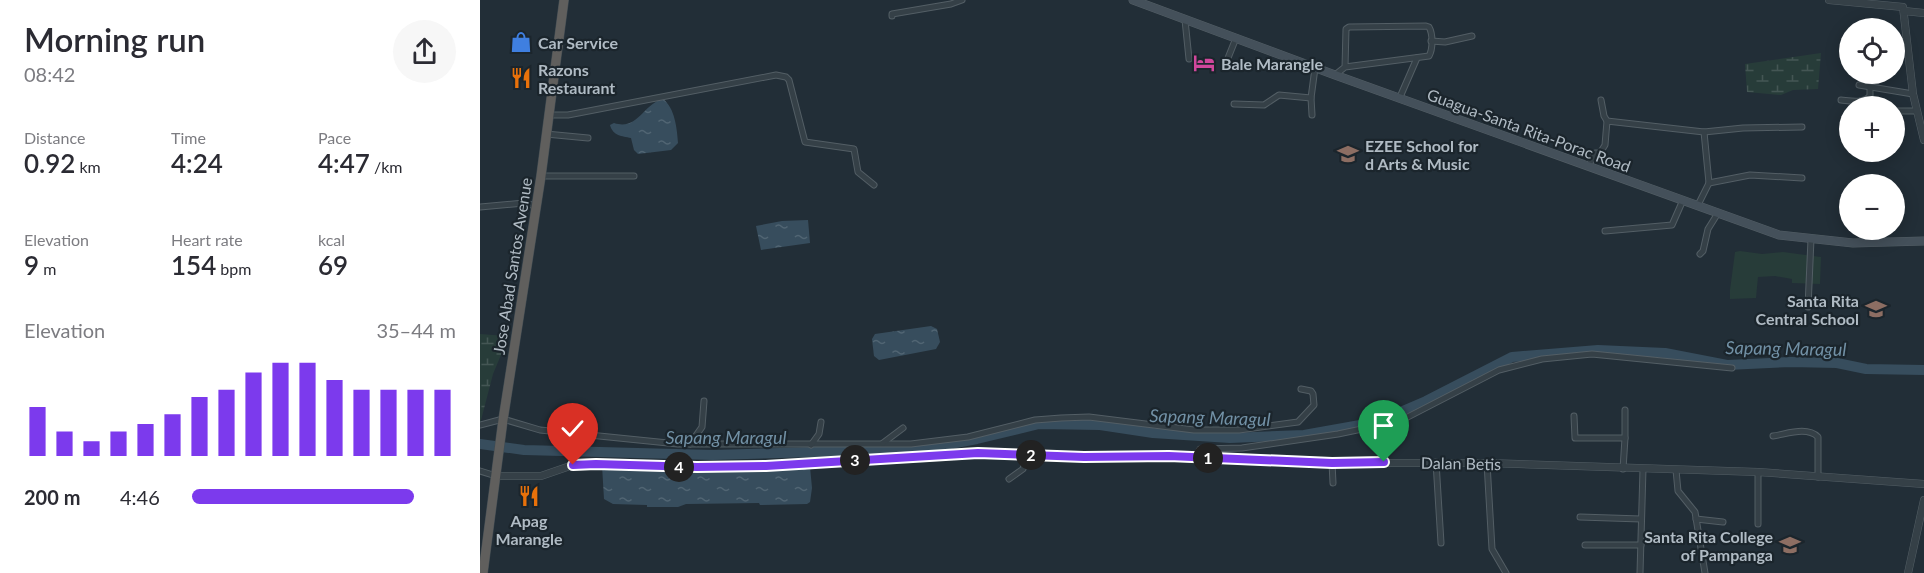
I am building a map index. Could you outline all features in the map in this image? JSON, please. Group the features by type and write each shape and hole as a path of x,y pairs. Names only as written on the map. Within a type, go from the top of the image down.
{"highway":[{"name":"Jose Abad Santos Avenue","path":"483,573 503,420 541,177 564,0"}],"main road":[{"name":"Guagua-Santa Rita-Porac Road","path":"1139,1 1314,68 1779,235 1853,243 1924,241"}],"street":[{"path":"892,16 892,14 962,0"},
{"path":"1829,0 1904,6 1924,13"},
{"path":"1904,6 1914,94 1924,140"},
{"path":"1185,20 1189,59"},
{"path":"1335,75 1345,67 1429,56 1431,52 1430,27 1352,26 1346,29 1345,67"},
{"path":"1431,42 1445,42 1472,36"},
{"path":"1224,68 1236,38"},
{"path":"1400,98 1417,58"},
{"path":"1312,115 1314,68"},
{"path":"548,116 568,115 641,99 782,75 789,80 805,142 854,148 858,172 874,185"},
{"path":"1859,86 1914,94"},
{"path":"1870,88 1870,96"},
{"path":"1234,104 1264,105 1279,95 1311,98"},
{"path":"1589,165 1595,153 1600,153 1605,145 1607,121 1601,100"},
{"path":"1905,111 1917,111"},
{"path":"1607,121 1704,132 1743,128 1802,127"},
{"path":"1698,205 1709,183 1704,132"},
{"path":"546,134 588,138"},
{"path":"1709,183 1750,175 1802,178"},
{"path":"541,177 634,176"},
{"path":"1605,231 1672,225 1683,200"},
{"path":"480,207 524,203 536,206"},
{"path":"1700,254 1703,251 1708,229 1718,213"},
{"path":"1808,307 1811,239"},
{"path":"1196,457 1200,449 1242,448 1338,434 1400,421 1499,370 1542,359 1592,354 1732,368"},
{"path":"480,425 503,420 540,430 690,444 910,444 968,436 1035,420 1089,417 1215,432 1298,422 1314,405 1314,394 1301,389"},
{"path":"690,444 702,427 704,401"},
{"path":"1623,469 1625,411"},
{"path":"1575,416 1575,438 1625,438"},
{"path":"811,445 819,434 822,422"},
{"path":"883,443 903,428"},
{"path":"1773,436 1806,430 1815,433 1818,437 1818,477"},
{"name":"Dalan Betis","path":"497,472 541,476 573,465 730,467 916,457 946,453 1196,457 1332,463 1487,463 1758,472 1924,484"},
{"path":"1009,479 1023,469 1027,454"},
{"path":"1436,462 1441,543"},
{"path":"1332,463 1333,483"},
{"path":"1487,463 1492,549 1506,573"},
{"path":"1640,573 1643,469"},
{"path":"1676,470 1678,490 1693,508 1705,573"},
{"path":"480,471 497,472"},
{"path":"1758,472 1758,524"},
{"path":"1908,573 1924,500"},
{"path":"1580,516 1641,519"},
{"path":"1696,519 1723,522"},
{"path":"1585,545 1641,545"}],"green space":[{"path":"1821,53 1818,89 1793,90 1781,95 1747,92 1745,64"},
{"path":"1735,252 1762,254 1783,252 1821,257 1820,284 1792,283 1792,279 1775,276 1758,277 1756,298 1730,299"},
{"path":"480,334 505,336 503,350 493,374 480,424"}],"water":[{"path":"663,99 673,113 678,143 671,150 638,154 634,150 631,138 616,133 610,125 629,123"},
{"path":"808,220 810,243 761,250 756,226 782,221"},
{"path":"931,326 937,329 940,342 936,349 879,360 874,356 872,339 875,334"},
{"path":"602,465 729,470 810,467 812,488 810,502 807,504 760,505 759,503 686,504 678,507 613,504 604,499"}],"waterway":[{"name":"Sapang Maragul","path":"480,444 524,450 713,455 924,449 1039,424 1100,425 1153,433 1230,438 1304,435 1377,422 1426,401 1512,357 1598,350 1665,353 1727,365 1791,362 1837,363 1866,369 1924,370"}],"place":[{"name":"Car Service","path":"521,42"},
{"name":"Bale Marangle","path":"1204,63"},
{"name":"Razons Restaurant","path":"521,78"},
{"name":"EZEE School for d Arts & Music","path":"1348,154"},
{"name":"Santa Rita Central School","path":"1876,309"},
{"name":"Apag Marangle","path":"529,496"},
{"name":"Santa Rita College of Pampanga","path":"1790,545"}],"route":[{"path":"573,465 766,466 916,457 946,453 1084,457 1169,456 1332,463 1384,462"}]}
